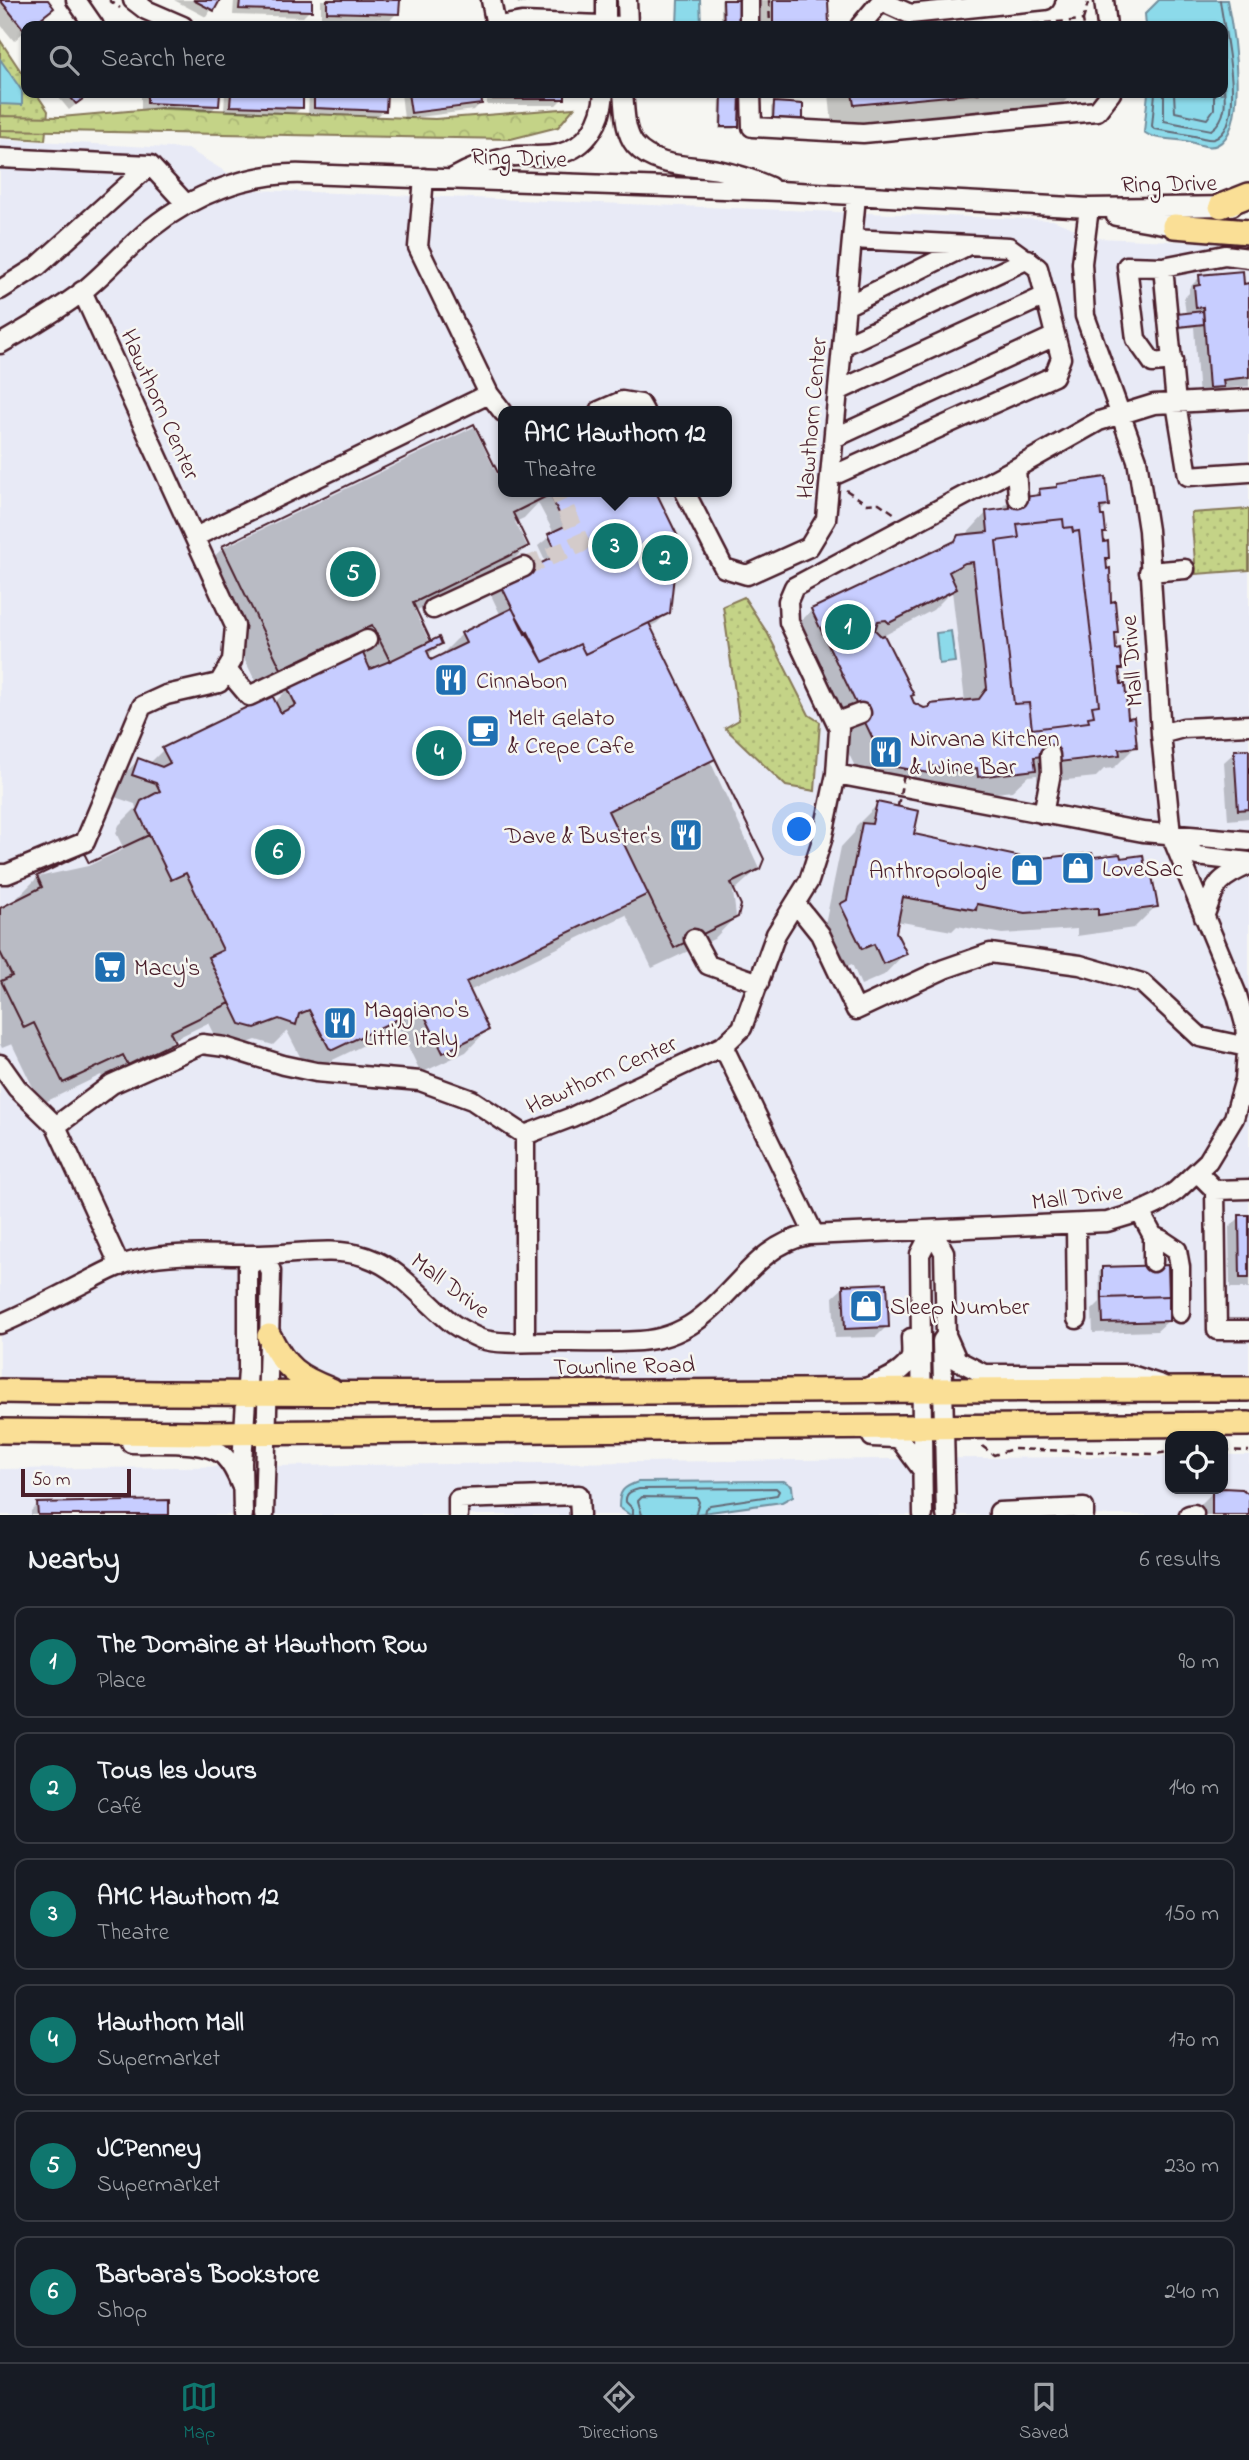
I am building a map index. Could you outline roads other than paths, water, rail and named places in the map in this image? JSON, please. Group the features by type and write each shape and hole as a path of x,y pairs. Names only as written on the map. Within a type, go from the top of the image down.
{"main road":[{"path":"1221,206 1249,195"},
{"path":"1174,226 1249,232"},
{"path":"269,1335 279,1356 303,1379 344,1394"},
{"name":"Townline Road","path":"0,1391 344,1394 932,1388 1249,1389"},
{"path":"0,1431 255,1432 1249,1424"}],"street":[{"path":"76,0 91,21"},
{"path":"133,0 158,21"},
{"path":"491,0 496,21"},
{"path":"606,0 606,21"},
{"path":"627,0 628,21"},
{"path":"749,0 749,21"},
{"path":"865,21 884,0 910,13 1045,0"},
{"path":"1104,0 1106,21"},
{"path":"452,179 475,166 512,157 558,154 576,147 593,133 603,98"},
{"path":"623,98 626,127 635,144 643,152 668,163 718,170 753,179 779,191"},
{"path":"751,98 752,127 863,133 1097,111 1107,98"},
{"path":"0,158 150,165 186,204"},
{"path":"0,290 38,266 150,165"},
{"name":"Ring Drive","path":"0,344 82,291 150,229 186,204 212,192 277,175 779,191 1089,208 1249,205"},
{"path":"424,178 418,247 489,394 498,406"},
{"name":"Hawthorn Center","path":"688,497 724,568 747,575 809,547 826,519 836,482 834,438 856,196"},
{"name":"Ring Drive","path":"1089,208 1117,217 1174,226 1249,221"},
{"name":"Mall Drive","path":"0,1324 120,1266 139,1260 173,1256 335,1252 362,1255 394,1272 454,1324 483,1339 525,1342 640,1341 675,1334 691,1326 709,1312 766,1255 797,1237 814,1234 1107,1222 1140,1212 1176,1191 1197,1172 1217,1148 1234,1118 1243,1113 1247,1047 1245,1024 1237,995 1171,835 1161,734 1148,530 1137,460 1085,316 1082,263 1089,208"},
{"path":"836,482 1054,376 1061,358 1038,268 1009,247 852,239"},
{"path":"846,306 968,245"},
{"path":"1173,361 1153,363 1136,338 1127,266 1163,267 1225,255 1249,258"},
{"path":"842,346 1028,259"},
{"path":"1163,267 1177,403 1188,475 1249,472"},
{"name":"Hawthorn Center","path":"82,291 235,626 232,661 227,670"},
{"path":"838,391 1045,296"},
{"path":"834,438 1055,336"},
{"path":"195,537 489,394"},
{"path":"861,713 837,722 789,622 788,601 794,587 1099,421 1154,404 1249,399"},
{"path":"610,406 622,401 641,406"},
{"path":"1016,468 1018,498"},
{"path":"433,609 524,567"},
{"path":"1149,572 1185,569"},
{"path":"0,874 7,874 85,842 142,706 166,695 219,683 227,670 249,696 367,640"},
{"name":"Hawthorn Center","path":"56,1126 112,1084 202,1045 225,1047 316,1072 421,1081 472,1100 525,1135 572,1117 723,1046 742,1028 776,934 809,881 822,840 836,774 839,728 837,722"},
{"path":"1161,734 1183,728 1249,725"},
{"path":"1043,814 1051,773 1050,755"},
{"path":"836,774 1043,814 1171,835 1249,841"},
{"path":"1171,835 1197,856 1249,864"},
{"path":"1204,917 1215,886 1227,874 1249,864"},
{"path":"796,904 820,934 856,1010 944,969 990,953 1080,965 1142,983 1200,1037 1247,1047"},
{"path":"694,939 708,965 759,983"},
{"path":"723,1046 814,1234"},
{"path":"0,1064 17,1088 56,1126 120,1266"},
{"path":"525,1135 525,1342"},
{"path":"1197,1172 1215,1190 1217,1330 1249,1331"},
{"path":"1215,1190 1249,1189"},
{"path":"1140,1212 1153,1236 1153,1262"},
{"path":"1076,1225 1077,1320"},
{"path":"932,1231 920,1254 920,1274 932,1388 933,1426 946,1515"},
{"path":"932,1231 944,1252 946,1335 957,1360 984,1374 1128,1374 1173,1388"},
{"path":"1153,1236 1177,1250 1181,1313"},
{"path":"257,1394 269,1335 271,1271 263,1255 248,1266 257,1394 255,1432 264,1515"},
{"path":"863,1389 906,1365 911,1356 911,1289 920,1274"},
{"path":"932,1388 942,1341 946,1335"},
{"path":"923,1515 923,1471 933,1426"},
{"path":"685,1428 695,1433 895,1438 911,1452 923,1471"},
{"path":"48,1432 126,1443 206,1446 223,1455 243,1487"},
{"path":"243,1515 243,1487 255,1432"},
{"path":"458,1515 458,1499 579,1495 580,1515"},
{"path":"999,1515 999,1512 1084,1508 1084,1515"}],"water":[{"path":"678,0 700,0 701,21 677,21"},
{"path":"1159,0 1227,0 1237,79 1236,101 1227,136 1217,145 1207,146 1160,138 1144,132 1147,98 1228,98 1228,21 1146,21 1145,14"},
{"path":"0,59 21,90 22,105 0,104"},
{"path":"951,631 955,662 939,664 936,633"},
{"path":"784,1481 792,1486 793,1496 782,1502 688,1515 630,1515 619,1507 623,1490 638,1482"}],"tunnel":[{"path":"524,567 581,544 560,497"}],"place":[{"name":"AMC Hawthorn 12","path":"615,546"},
{"name":"Tous les Jours","path":"665,558"},
{"name":"JCPenney","path":"353,574"},
{"name":"The Domaine at Hawthorn Row","path":"848,627"},
{"name":"Cinnabon","path":"451,680"},
{"name":"Melt Gelato & Crepe Cafe","path":"483,731"},
{"name":"Nirvana Kitchen & Wine Bar","path":"886,752"},
{"name":"Hawthorn Mall","path":"439,753"},
{"name":"Dave & Buster's","path":"686,835"},
{"name":"Barbara's Bookstore","path":"278,852"},
{"name":"LoveSac","path":"1078,868"},
{"name":"Anthropologie","path":"1027,870"},
{"name":"Macy's","path":"110,967"},
{"name":"Maggiano's Little Italy","path":"340,1023"},
{"name":"Sleep Number","path":"866,1306"}]}
